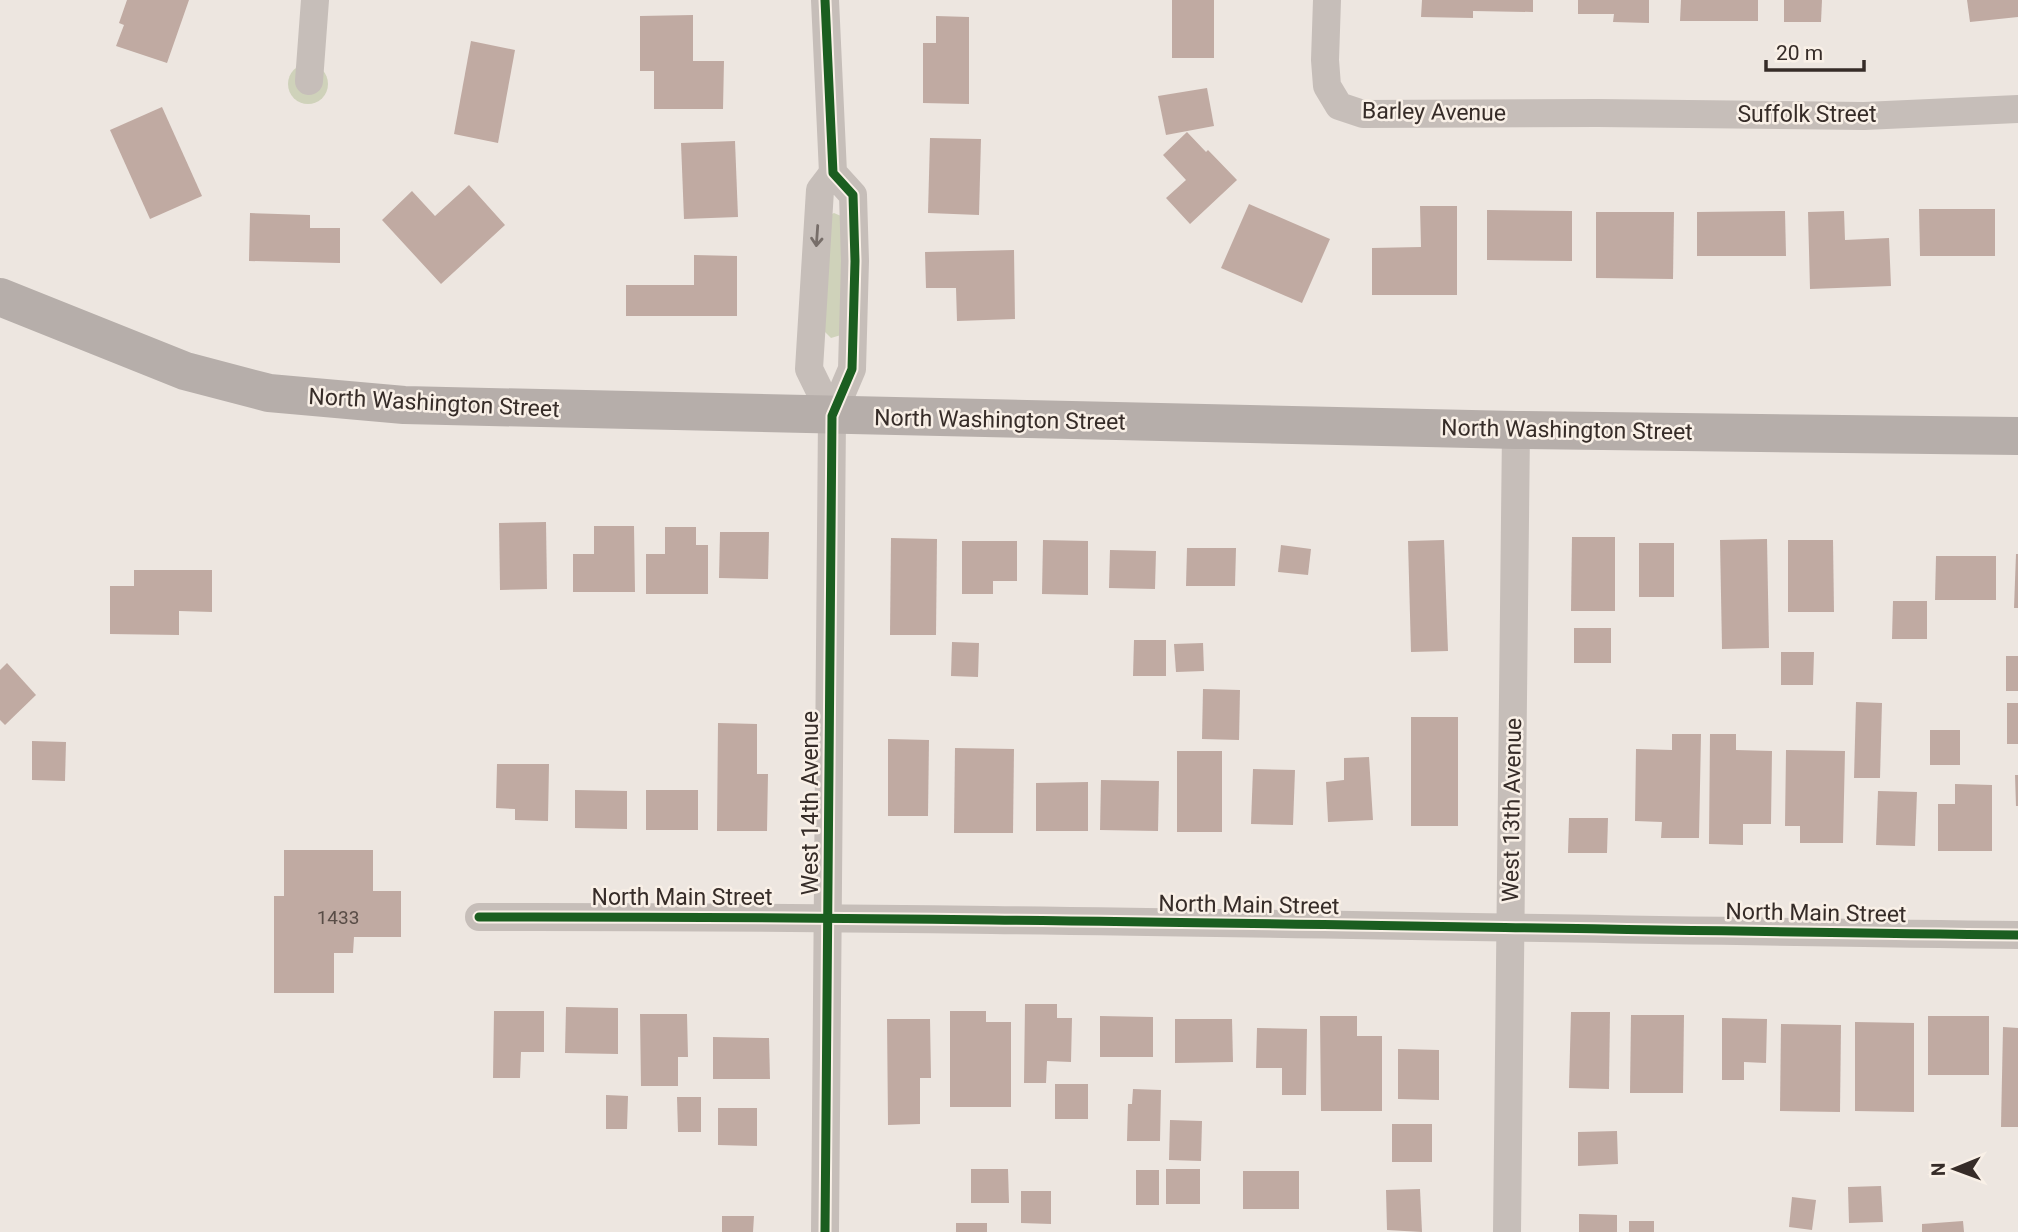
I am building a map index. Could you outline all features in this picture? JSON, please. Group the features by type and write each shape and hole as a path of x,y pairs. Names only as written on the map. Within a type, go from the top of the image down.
{"main road":[{"name":"North Washington Street","path":"0,297 185,371 269,393 404,405 1516,430 2018,436"}],"street":[{"path":"309,81 315,0"},
{"path":"825,0 833,173 853,195 855,261 852,369 832,416"},
{"name":"Barley Avenue","path":"1327,0 1325,60 1328,86 1339,107 1363,114 1395,115 1597,113"},
{"name":"Suffolk Street","path":"1597,113 1864,116 2018,109"},
{"path":"832,416 808,369 820,190 833,173"},
{"name":"West 14th Avenue","path":"825,1232 832,416"},
{"name":"West 13th Avenue","path":"1507,1232 1516,430"},
{"name":"North Main Street","path":"479,916 828,917 2018,935"}],"green space":[{"path":"308,64 322,70 328,84 322,98 308,104 294,98 288,84 294,70"},
{"path":"834,213 841,216 842,230 841,335 831,338 824,331 830,215"}],"building":[{"path":"127,0 189,0 167,63 116,46 124,25 119,23"},
{"path":"1172,0 1214,0 1214,58 1172,58"},
{"path":"1422,0 1533,0 1533,12 1473,11 1473,18 1421,17"},
{"path":"1578,0 1649,0 1649,23 1613,22 1614,14 1578,14"},
{"path":"1681,0 1758,0 1758,21 1680,21"},
{"path":"1784,0 1822,0 1821,22 1784,22"},
{"path":"1967,0 2018,0 2018,17 1970,22"},
{"path":"693,15 693,61 724,61 723,109 654,109 654,71 640,71 640,16"},
{"path":"936,16 969,17 969,104 923,103 923,43 936,43"},
{"path":"471,41 515,50 498,143 454,134"},
{"path":"1207,88 1214,126 1166,135 1158,96"},
{"path":"162,107 202,196 150,219 110,130"},
{"path":"1187,132 1237,180 1190,224 1166,198 1186,180 1163,155"},
{"path":"930,138 981,139 979,215 928,213"},
{"path":"735,141 738,217 684,219 681,143"},
{"path":"469,185 505,225 441,284 382,220 412,191 435,216"},
{"path":"1249,204 1330,239 1302,303 1221,268"},
{"path":"1420,206 1457,206 1457,295 1372,295 1372,248 1421,247"},
{"path":"1919,209 1995,209 1995,256 1920,256"},
{"path":"1487,210 1572,211 1572,261 1487,260"},
{"path":"1785,211 1786,256 1697,256 1697,212"},
{"path":"1844,211 1845,240 1889,238 1891,286 1810,289 1808,212"},
{"path":"1596,212 1674,212 1673,279 1596,278"},
{"path":"250,213 310,215 310,228 340,228 340,263 249,261"},
{"path":"1014,250 1015,319 957,321 956,288 926,288 925,252"},
{"path":"694,255 737,256 737,316 626,316 626,285 694,285"},
{"path":"546,522 547,589 500,590 499,523"},
{"path":"594,526 634,526 635,592 573,592 573,554 594,554"},
{"path":"665,527 696,527 696,545 708,545 708,594 646,594 646,554 665,554"},
{"path":"720,532 769,532 768,579 719,578"},
{"path":"1572,537 1615,537 1615,611 1571,611"},
{"path":"891,538 937,539 936,635 890,635"},
{"path":"1767,539 1769,648 1722,649 1720,540"},
{"path":"1043,540 1088,541 1088,595 1042,594"},
{"path":"1444,540 1448,651 1411,652 1408,541"},
{"path":"1788,540 1833,540 1834,612 1788,612"},
{"path":"962,541 1017,541 1017,581 993,581 993,594 962,594"},
{"path":"1639,543 1674,543 1674,597 1639,597"},
{"path":"1281,545 1311,549 1308,575 1278,572"},
{"path":"1187,548 1236,548 1235,586 1186,586"},
{"path":"1110,550 1156,551 1155,589 1109,588"},
{"path":"2016,554 2018,608 2014,608"},
{"path":"1936,556 1996,556 1996,600 1935,600"},
{"path":"134,570 212,570 212,612 179,611 179,635 110,634 110,586 134,586"},
{"path":"1893,601 1927,601 1927,639 1892,639"},
{"path":"1574,628 1611,628 1611,663 1574,663"},
{"path":"1134,640 1166,640 1166,676 1133,676"},
{"path":"952,642 979,643 978,677 951,676"},
{"path":"1203,643 1204,671 1176,672 1174,644"},
{"path":"1781,652 1814,652 1813,685 1781,685"},
{"path":"2006,656 2018,656 2018,691 2006,691"},
{"path":"7,663 36,695 5,725 0,720 0,670"},
{"path":"1203,689 1240,690 1239,740 1202,739"},
{"path":"1856,702 1882,703 1880,778 1854,778"},
{"path":"2007,703 2018,703 2018,744 2007,744"},
{"path":"1411,717 1458,717 1458,826 1411,826"},
{"path":"718,723 757,724 757,774 768,774 767,831 717,831"},
{"path":"1930,730 1960,730 1960,765 1930,765"},
{"path":"1672,734 1701,734 1699,838 1661,838 1662,822 1635,821 1636,749 1672,750"},
{"path":"1710,734 1736,734 1736,750 1772,751 1771,824 1743,824 1743,845 1709,844"},
{"path":"888,739 929,740 928,816 888,816"},
{"path":"32,741 66,742 65,781 32,780"},
{"path":"955,748 1014,749 1013,833 954,833"},
{"path":"1786,750 1845,751 1843,843 1800,843 1800,826 1785,826"},
{"path":"1177,751 1222,751 1222,832 1177,832"},
{"path":"1369,757 1373,820 1328,822 1326,782 1344,780 1344,758"},
{"path":"497,764 549,764 548,821 515,820 515,809 496,808"},
{"path":"1253,769 1295,770 1293,825 1251,824"},
{"path":"2015,775 2018,775 2018,806 2016,806"},
{"path":"1101,780 1159,781 1158,831 1100,830"},
{"path":"1088,782 1088,831 1036,831 1036,783"},
{"path":"1955,784 1992,785 1992,851 1938,851 1938,804 1955,804"},
{"path":"575,790 627,791 627,829 575,828"},
{"path":"646,790 698,790 698,830 646,830"},
{"path":"1878,791 1917,792 1915,846 1876,845"},
{"path":"1569,818 1608,818 1607,853 1568,853"},
{"path":"284,850 373,850 373,891 401,891 401,937 354,937 353,953 334,953 334,993 274,993 274,896 284,896"},
{"path":"1025,1004 1057,1004 1057,1018 1072,1018 1071,1062 1047,1061 1046,1083 1024,1083"},
{"path":"566,1007 618,1008 618,1054 565,1053"},
{"path":"494,1011 544,1011 544,1052 521,1052 520,1078 493,1078"},
{"path":"950,1011 986,1011 986,1022 1011,1022 1011,1107 950,1107"},
{"path":"1571,1012 1610,1012 1609,1089 1569,1088"},
{"path":"640,1014 687,1014 688,1057 678,1057 678,1086 641,1086"},
{"path":"1631,1015 1684,1015 1683,1093 1630,1093"},
{"path":"1100,1016 1153,1017 1153,1057 1100,1057"},
{"path":"1320,1016 1357,1016 1357,1036 1382,1036 1382,1111 1321,1111"},
{"path":"1928,1016 1989,1016 1989,1075 1928,1075"},
{"path":"1722,1018 1767,1019 1766,1063 1744,1062 1744,1080 1722,1080"},
{"path":"887,1019 930,1019 931,1078 920,1078 920,1124 888,1125"},
{"path":"1175,1019 1232,1019 1233,1062 1175,1063"},
{"path":"1855,1022 1914,1023 1914,1112 1855,1111"},
{"path":"1781,1024 1841,1025 1840,1112 1780,1111"},
{"path":"2003,1027 2018,1028 2018,1127 2001,1127"},
{"path":"1257,1028 1307,1029 1306,1095 1282,1095 1282,1068 1256,1068"},
{"path":"713,1037 769,1038 770,1079 713,1079"},
{"path":"1398,1049 1439,1050 1439,1100 1398,1099"},
{"path":"1055,1084 1088,1084 1088,1119 1055,1119"},
{"path":"1133,1089 1161,1090 1160,1141 1127,1141 1128,1104 1132,1104"},
{"path":"606,1095 628,1096 627,1129 606,1129"},
{"path":"677,1097 701,1097 701,1132 678,1132"},
{"path":"718,1108 757,1108 757,1146 718,1145"},
{"path":"1170,1120 1202,1121 1201,1161 1169,1160"},
{"path":"1392,1124 1432,1124 1432,1162 1392,1162"},
{"path":"1617,1131 1618,1164 1578,1166 1578,1132"},
{"path":"971,1169 1008,1169 1009,1203 971,1203"},
{"path":"1166,1169 1200,1169 1200,1204 1166,1204"},
{"path":"1136,1170 1159,1170 1159,1205 1136,1205"},
{"path":"1243,1171 1299,1171 1299,1209 1243,1209"},
{"path":"1881,1186 1883,1222 1849,1223 1848,1187"},
{"path":"1420,1189 1422,1232 1387,1230 1386,1190"},
{"path":"1021,1191 1051,1191 1051,1224 1021,1223"},
{"path":"1792,1197 1816,1200 1812,1230 1789,1227"},
{"path":"1579,1214 1617,1215 1617,1232 1579,1232"},
{"path":"722,1216 754,1216 753,1232 722,1232"},
{"path":"1629,1221 1654,1221 1654,1232 1629,1232"},
{"path":"1963,1221 1964,1232 1922,1232 1922,1224"},
{"path":"956,1223 987,1223 987,1232 956,1232"}],"cycle path":[{"path":"825,0 833,173 853,195 855,261 852,369 832,416 825,1232"},
{"path":"479,917 1056,921 2018,935"}]}
